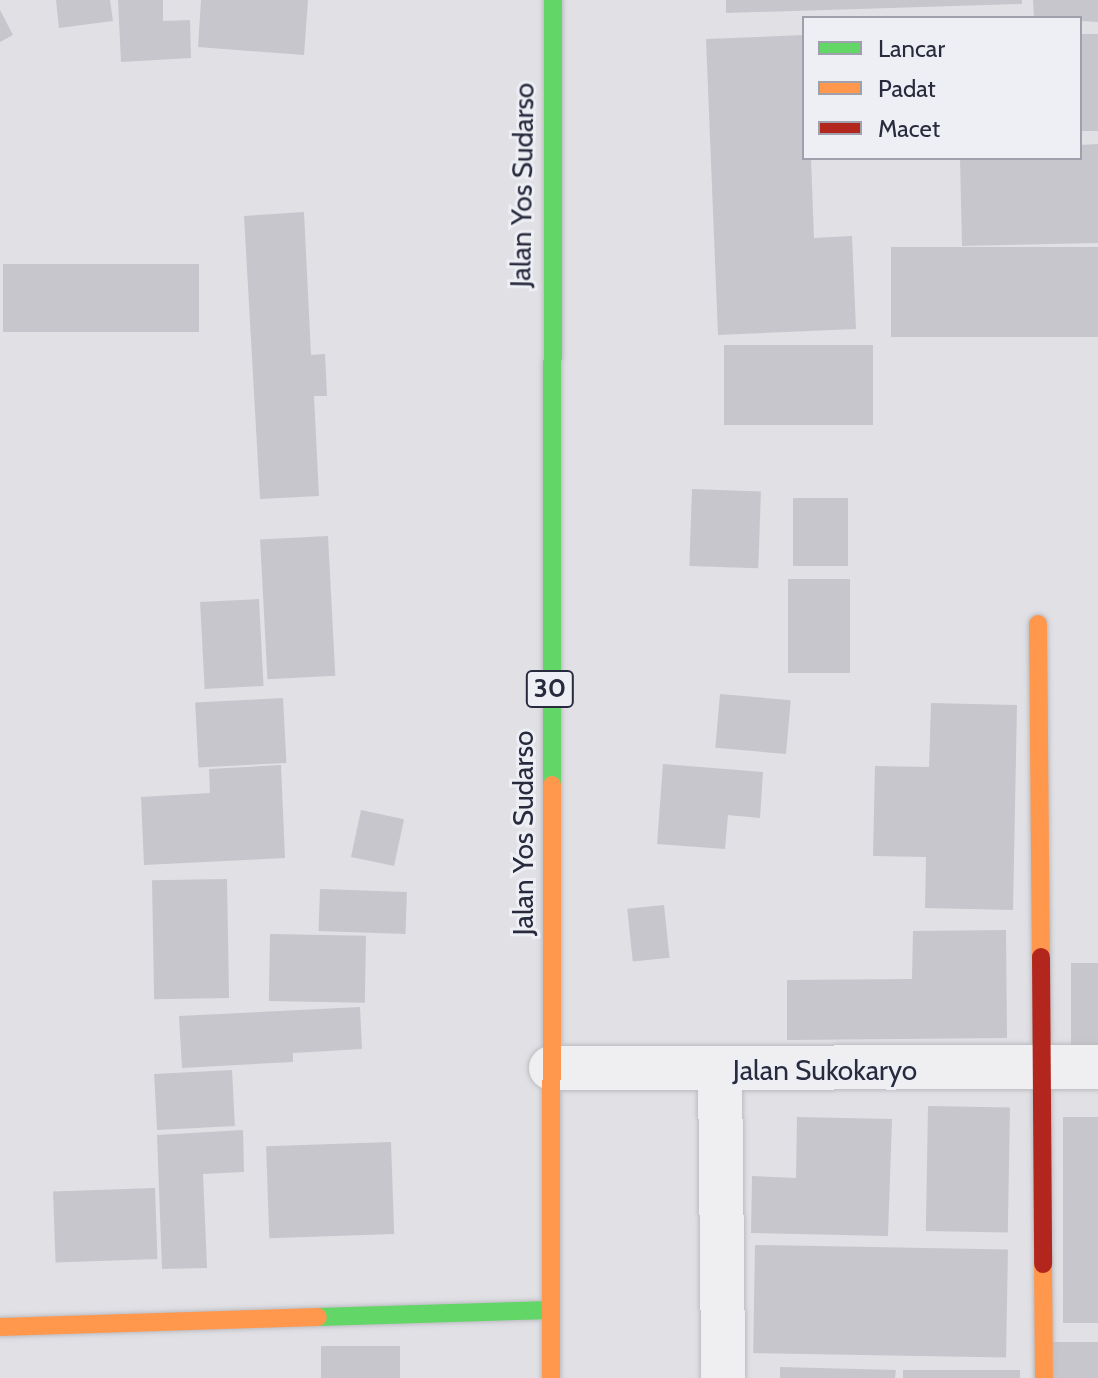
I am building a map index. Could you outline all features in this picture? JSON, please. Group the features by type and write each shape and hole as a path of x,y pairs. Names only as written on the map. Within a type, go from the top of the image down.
{"main road":[{"name":"Jalan Yos Sudarso","path":"551,1378 553,0"},
{"path":"1038,624 1044,1378"},
{"path":"0,1327 551,1310"}],"street":[{"name":"Jalan Sukokaryo","path":"551,1068 1040,1070 1098,1067"},
{"path":"720,1070 723,1378"}],"building":[{"path":"56,0 110,0 113,21 59,28"},
{"path":"118,0 163,0 163,21 190,20 191,58 121,62"},
{"path":"201,0 308,0 304,55 198,47"},
{"path":"726,0 1022,0 1022,4 726,13"},
{"path":"1033,0 1098,0 1098,22 1082,21 1082,16 1034,16"},
{"path":"0,10 13,35 0,42"},
{"path":"1082,34 1098,34 1098,131 1082,131"},
{"path":"802,35 802,160 811,160 814,238 852,236 856,329 718,335 706,39"},
{"path":"1098,144 1098,243 962,246 960,160 1082,160 1082,145"},
{"path":"304,212 311,355 325,354 327,396 314,396 319,496 260,499 244,216"},
{"path":"891,247 1098,247 1098,337 891,337"},
{"path":"3,264 199,264 199,332 3,332"},
{"path":"724,345 873,345 873,425 724,425"},
{"path":"692,489 761,491 758,568 689,566"},
{"path":"793,498 848,498 848,566 793,566"},
{"path":"328,536 335,676 267,679 260,540"},
{"path":"788,579 850,579 850,673 788,673"},
{"path":"259,599 264,686 205,689 200,602"},
{"path":"720,694 791,700 786,754 715,748"},
{"path":"283,698 286,763 199,768 195,703"},
{"path":"931,703 1017,705 1013,910 925,908 926,857 873,856 875,766 929,767"},
{"path":"663,764 763,772 760,818 728,815 725,849 657,844"},
{"path":"281,765 285,858 144,865 141,797 210,793 209,769"},
{"path":"361,810 404,819 394,866 351,857"},
{"path":"227,879 229,998 154,999 152,880"},
{"path":"320,889 407,892 405,934 319,931"},
{"path":"664,905 670,958 633,962 627,909"},
{"path":"1006,930 1007,1038 787,1040 787,980 912,979 913,931"},
{"path":"270,934 366,936 365,1003 269,1001"},
{"path":"1071,963 1098,963 1098,1046 1071,1046"},
{"path":"360,1007 362,1049 293,1053 293,1062 182,1068 179,1016"},
{"path":"232,1070 235,1126 157,1130 154,1074"},
{"path":"928,1106 1010,1107 1008,1232 926,1231"},
{"path":"797,1117 892,1119 888,1236 751,1233 752,1176 796,1178"},
{"path":"1063,1117 1098,1117 1098,1323 1063,1323"},
{"path":"243,1130 244,1172 203,1174 207,1268 162,1269 157,1135"},
{"path":"391,1142 394,1234 269,1238 266,1146"},
{"path":"155,1188 157,1259 56,1263 53,1192"},
{"path":"755,1245 1008,1249 1006,1357 753,1353"},
{"path":"1053,1342 1098,1342 1098,1378 1053,1378"},
{"path":"321,1346 400,1346 400,1378 321,1378"},
{"path":"780,1367 896,1370 895,1378 780,1378"},
{"path":"903,1370 1020,1370 1020,1378 903,1378"}],"traffic: fast":[{"path":"552,785 553,0"},
{"path":"318,1317 551,1310"}],"traffic: slow":[{"path":"1038,624 1041,957"},
{"path":"551,1378 552,785"},
{"path":"1043,1264 1044,1378"},
{"path":"0,1327 318,1317"}],"traffic: jam":[{"path":"1041,957 1043,1264"}]}
